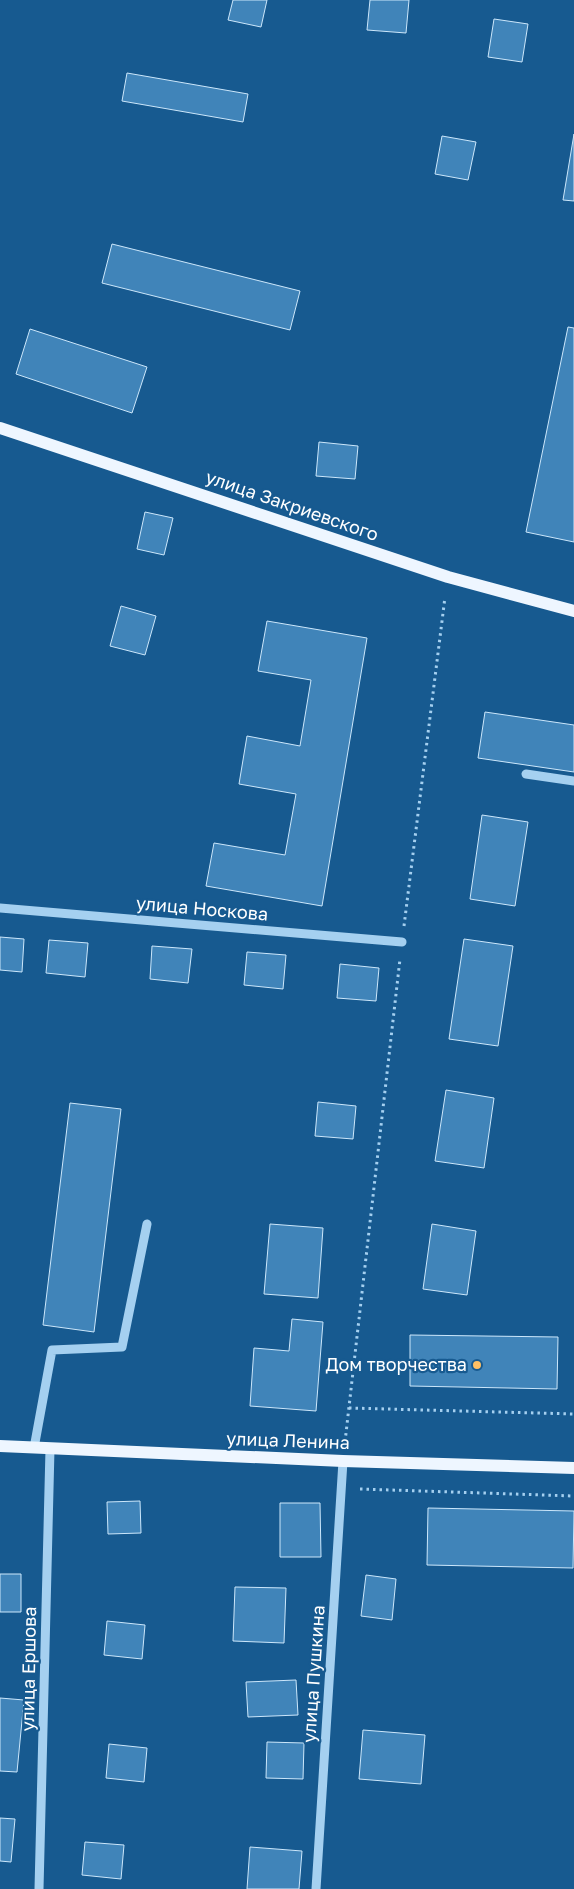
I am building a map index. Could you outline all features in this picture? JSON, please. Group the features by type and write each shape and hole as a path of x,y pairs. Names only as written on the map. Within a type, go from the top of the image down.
{"main road":[{"name":"улица Закриевского","path":"0,428 448,576 574,611"},
{"name":"улица Ленина","path":"0,1446 50,1450 574,1468"}],"street":[{"path":"526,774 574,782"},
{"name":"улица Носкова","path":"0,908 402,942"},
{"path":"34,1448 52,1350 122,1347 147,1224"},
{"name":"улица Ершова","path":"39,1889 50,1450"},
{"name":"улица Пушкина","path":"316,1889 344,1461"}],"path":[{"path":"344,1461 402,942 448,576"},
{"path":"349,1408 574,1414"},
{"path":"342,1489 574,1496"}],"building":[{"path":"233,0 267,0 261,27 228,20"},
{"path":"370,0 409,0 406,33 367,30"},
{"path":"494,19 528,24 522,62 488,57"},
{"path":"127,73 248,94 243,122 122,101"},
{"path":"574,134 574,201 563,200"},
{"path":"442,136 476,142 468,180 435,174"},
{"path":"112,244 300,291 290,330 102,283"},
{"path":"568,327 574,328 574,542 526,532"},
{"path":"30,329 147,367 132,413 16,374"},
{"path":"319,442 358,446 355,479 316,476"},
{"path":"145,512 173,518 164,555 137,549"},
{"path":"121,606 156,616 145,655 110,646"},
{"path":"267,621 367,638 322,906 206,886 214,843 285,855 296,794 239,784 247,736 300,746 311,680 258,671"},
{"path":"485,712 574,725 574,772 478,758"},
{"path":"482,815 528,822 515,906 470,899"},
{"path":"0,937 24,939 22,972 0,970"},
{"path":"464,939 513,946 498,1046 449,1039"},
{"path":"49,940 88,943 85,977 46,973"},
{"path":"152,946 192,949 188,983 150,979"},
{"path":"247,952 286,955 283,989 244,985"},
{"path":"340,964 379,968 376,1001 337,998"},
{"path":"446,1090 494,1098 484,1168 435,1161"},
{"path":"318,1102 356,1106 353,1139 315,1136"},
{"path":"70,1103 121,1109 94,1332 43,1325"},
{"path":"270,1224 323,1228 318,1298 264,1294"},
{"path":"432,1224 476,1231 467,1295 423,1289"},
{"path":"292,1319 323,1322 316,1411 250,1406 254,1348 289,1351"},
{"path":"410,1335 558,1337 557,1389 410,1386"},
{"path":"140,1501 141,1533 108,1534 107,1502"},
{"path":"280,1503 320,1503 321,1557 280,1557"},
{"path":"428,1508 574,1511 573,1568 427,1565"},
{"path":"0,1574 21,1574 21,1612 0,1612"},
{"path":"366,1575 396,1579 392,1620 361,1616"},
{"path":"235,1587 286,1588 284,1643 233,1641"},
{"path":"107,1621 145,1625 142,1659 104,1655"},
{"path":"296,1680 298,1715 248,1717 246,1682"},
{"path":"0,1698 24,1700 17,1772 0,1771"},
{"path":"363,1730 425,1735 421,1784 359,1779"},
{"path":"267,1742 304,1743 303,1779 266,1778"},
{"path":"109,1744 147,1748 144,1782 106,1778"},
{"path":"0,1818 15,1819 11,1862 0,1861"},
{"path":"85,1842 124,1845 121,1879 82,1875"},
{"path":"250,1847 302,1851 299,1889 247,1889"}],"place":[{"name":"Дом творчества","path":"477,1365"}]}
